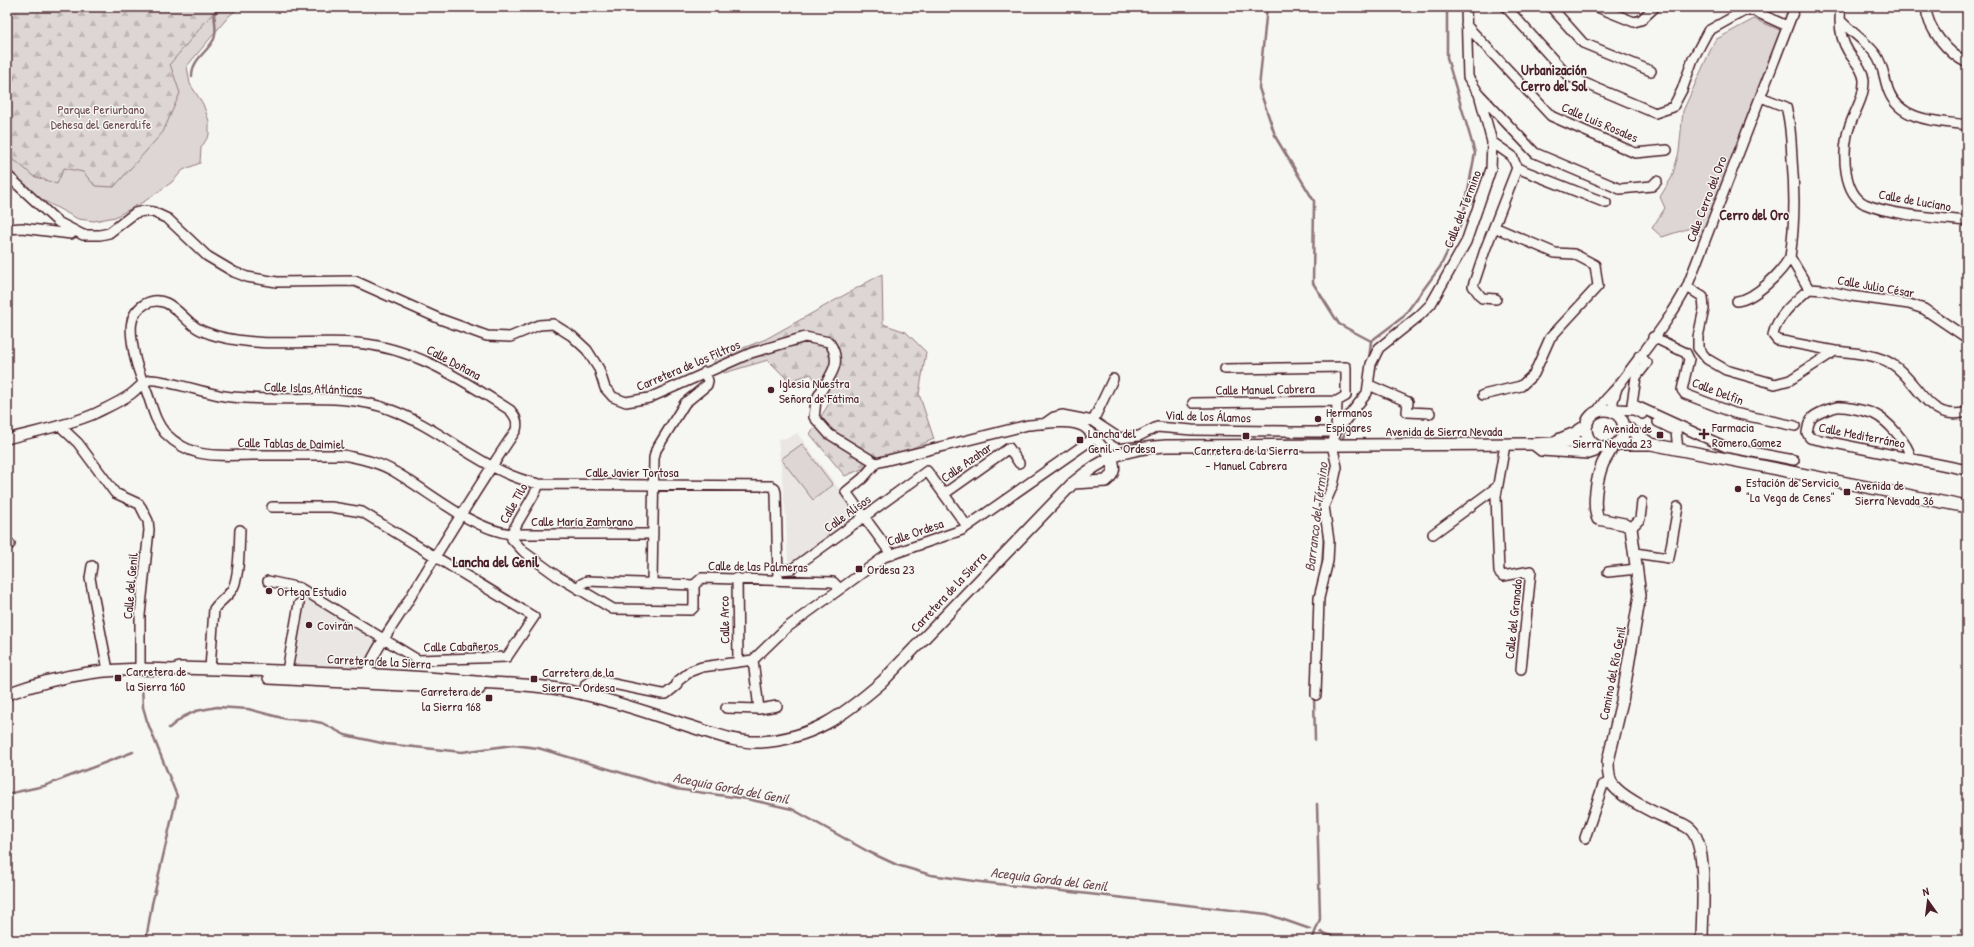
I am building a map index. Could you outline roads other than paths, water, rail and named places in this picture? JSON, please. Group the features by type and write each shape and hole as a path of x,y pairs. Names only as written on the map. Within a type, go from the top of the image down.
{"street":[{"path":"1466,7 1468,77 1479,94 1535,153 1620,189 1652,186 1657,181"},
{"path":"1506,7 1568,76 1655,112 1673,107 1682,90 1693,59 1708,31 1744,11 1754,11 1787,26"},
{"path":"1551,7 1582,43 1651,71"},
{"path":"1597,7 1634,22 1641,20 1655,7"},
{"name":"Calle Cerro del Oro","path":"1598,411 1676,308 1687,287 1795,7"},
{"name":"Calle de Luciano","path":"1841,7 1841,36 1848,51 1859,66 1864,79 1861,97 1847,134 1845,154 1852,191 1865,203 1891,210 1929,217 1967,221"},
{"path":"1926,7 1932,25 1942,42 1957,57 1967,62"},
{"path":"1841,21 1876,54 1885,74 1888,91 1895,103 1906,112 1922,118 1967,125"},
{"name":"Calle Luis Rosales","path":"1466,25 1551,116 1635,153 1667,150"},
{"name":"Calle del Término","path":"1336,432 1367,393 1371,364 1380,348 1419,316 1431,304 1466,242 1491,169 1492,142 1479,94"},
{"path":"1737,301 1743,300 1754,294 1785,266 1790,257 1794,228 1795,204 1790,121 1786,107 1761,97"},
{"path":"1492,142 1512,156 1517,168 1473,286 1482,298 1496,299"},
{"path":"1517,168 1606,203"},
{"name":"Carretera de los Filtros","path":"7,174 58,222 83,235 100,235 116,228 135,214 144,211 152,212 168,219 214,261 247,277 277,282 356,282 440,319 487,336 510,337 539,325 553,324 572,336 587,350 599,369 605,388 613,398 619,401 636,401 649,398 751,353 806,337 829,342 835,351 834,371 816,402 814,417 828,434 876,463"},
{"path":"1483,395 1521,386 1534,374 1550,338 1598,286 1596,265 1574,254 1555,253 1494,227"},
{"path":"7,229 22,228 71,234 74,231"},
{"path":"1790,257 1809,289 1791,304 1774,327 1773,335 1777,340 1883,359 1893,364 1934,408 1949,414 1967,412"},
{"path":"1687,287 1703,296 1704,309 1698,337 1698,348 1707,360 1726,370 1775,384 1790,380 1835,350"},
{"name":"Calle Julio César","path":"1809,289 1824,290 1851,296 1909,304 1924,309 1967,338"},
{"name":"Calle Doñana","path":"143,383 136,366 130,331 131,322 139,309 154,301 170,304 196,328 222,337 279,342 358,343 399,351 436,365 454,375 510,410 514,415 517,425 516,430 435,557 385,639 366,675"},
{"name":"Calle Delfín","path":"1653,337 1686,353 1688,359 1682,390 1685,394 1734,413 1795,426"},
{"path":"1639,356 1647,363 1636,377 1632,404 1726,447 1794,460"},
{"path":"1225,369 1346,367 1346,396 1337,401 1336,432 1332,445 1337,467 1333,485 1324,506 1329,541 1328,562 1319,598 1316,695"},
{"path":"652,583 656,450 685,403 707,385 706,372"},
{"name":"Calle Islas Atlánticas","path":"143,383 155,379 195,390 252,399 354,401 371,404 405,415 493,465"},
{"path":"1093,421 1113,379"},
{"path":"7,439 60,426 94,414 122,400 143,383"},
{"name":"Calle Tablas de Daimiel","path":"143,383 158,423 166,433 187,449 211,455 343,455 361,458 394,471 462,515 485,527 511,534"},
{"path":"1369,384 1408,402 1408,412 1430,413"},
{"name":"Calle Cerro del Oro","path":"1614,412 1613,401 1617,387"},
{"name":"Calle Manuel Cabrera","path":"1193,403 1337,401"},
{"name":"Calle Mediterráneo","path":"1911,458 1909,449 1900,437 1883,420 1873,414 1838,407 1812,416 1809,423 1807,433 1810,438 1967,470"},
{"path":"1614,412 1618,409 1634,410 1676,431 1678,450"},
{"path":"1606,410 1614,412 1623,425 1622,435 1604,446 1587,435 1587,425 1591,416 1598,411 1606,410"},
{"name":"Vial de los Álamos","path":"1044,424 1054,416 1062,415 1093,421 1119,438 1139,436 1157,427 1192,430 1336,432"},
{"path":"892,555 846,492 863,478 876,463 1028,425 1075,424 1084,427 1111,457 1114,470 1106,481 1073,483"},
{"name":"Avenida de Sierra Nevada","path":"1552,442 1575,433 1587,425"},
{"name":"Avenida de Sierra Nevada","path":"1623,425 1651,444"},
{"name":"Calle del Genil","path":"60,426 78,443 115,493 140,506 148,521 149,530 140,615 140,669"},
{"name":"Calle Ordesa","path":"753,660 785,629 839,588 884,557 967,526 1094,438"},
{"name":"Avenida de Sierra Nevada","path":"1332,445 1532,444 1552,442 1604,446 1651,444 1967,507"},
{"name":"Calle del Granado","path":"1505,444 1496,496 1499,572 1503,576 1531,570 1521,669"},
{"name":"Avenida de Sierra Nevada","path":"1532,444 1541,451 1589,454 1604,446"},
{"name":"Carretera de la Sierra","path":"7,694 68,675 108,670 173,670 180,668 436,678 575,692 627,706 721,736 758,742 775,740 795,736 816,729 836,719 854,706 882,682 1073,483 1088,471 1111,457 1140,447 1332,445"},
{"path":"1604,446 1594,504 1595,513 1598,518 1624,524 1631,528 1640,519 1642,502"},
{"name":"Calle Azahar","path":"944,494 1009,448 1019,463"},
{"name":"Calle Javier Tortosa","path":"493,465 517,479 539,484 771,486 775,489 778,574"},
{"name":"Calle Alisos","path":"778,574 792,569 927,471 944,494"},
{"name":"Calle Tilo","path":"511,534 539,484"},
{"path":"1433,534 1497,487"},
{"path":"944,494 967,526"},
{"path":"272,507 331,507 362,512 435,557"},
{"path":"1635,553 1669,558 1678,507"},
{"name":"Camino del Río Genil","path":"1611,782 1608,771 1608,761 1622,701 1640,595 1631,528"},
{"path":"210,669 214,609 218,603 232,591 236,583 240,530"},
{"path":"511,534 512,539 524,552 557,576 613,609 691,610 694,607 694,585"},
{"name":"Calle María Zambrano","path":"511,534 653,534"},
{"name":"Calle Cabañeros","path":"268,581 385,639 418,660 507,657 534,617 435,557"},
{"path":"92,566 90,578 108,670"},
{"path":"1608,572 1637,569"},
{"name":"Calle de las Palmeras","path":"578,589 580,584 587,581 652,583 660,585 694,585 702,578 737,578 778,574 832,582 839,588"},
{"name":"Calle Arco","path":"737,578 738,662"},
{"path":"287,671 300,596"},
{"path":"584,695 586,684 594,680 666,694 676,686 678,681 691,671 716,664 753,660 759,709"},
{"name":"Carretera de la Sierra","path":"173,670 180,673 574,696 584,695"},
{"path":"325,681 338,678 356,678 366,675 375,679 399,681 412,686"},
{"path":"726,708 759,709 777,706"},
{"path":"1585,838 1602,785 1611,782 1617,789 1642,806 1685,825 1693,832 1703,866 1702,940"}],"waterway":[{"path":"192,76 194,65 214,39 216,30 214,14 217,10 235,10 240,7"},
{"path":"1267,7 1259,88 1276,138 1314,201 1313,283 1339,324 1371,341"},
{"name":"Barranco del Término","path":"1369,360 1371,341 1403,317 1440,267 1462,222 1475,153 1447,58 1447,7"},
{"name":"Barranco del Término","path":"1341,442 1352,417"},
{"name":"Barranco del Término","path":"1329,486 1333,459"},
{"name":"Barranco del Término","path":"1322,567 1324,536"},
{"path":"142,683 143,707 147,721 177,796 152,904 146,940"},
{"name":"Barranco del Término","path":"1314,696 1315,740"},
{"name":"Acequia Gorda del Genil","path":"169,728 183,717 196,711 217,707 248,709 286,719 307,720 322,723 345,735 386,744 462,752 513,745 538,748 676,789 747,799 792,809 867,851 897,865 931,875 1267,914 1310,929"},
{"name":"Acequia Gorda del Genil","path":"7,794 44,786 133,752"},
{"name":"Barranco del Término","path":"1312,940 1320,919 1317,804"},
{"name":"Acequia Gorda del Genil","path":"1321,932 1343,940"}],"place":[{"name":"Iglesia Nuestra Señora de Fátima","path":"771,390"},
{"name":"Hermanos Espigares","path":"1318,419"},
{"name":"Farmacia Romero Gomez","path":"1704,434"},
{"name":"Avenida de Sierra Nevada 23","path":"1660,435"},
{"name":"Carretera de la Sierra - Manuel Cabrera","path":"1246,436"},
{"name":"Lancha del Genil - Ordesa","path":"1080,440"},
{"name":"Estación de Servicio \"La Vega de Cenes\"","path":"1738,489"},
{"name":"Avenida de Sierra Nevada 36","path":"1847,492"},
{"name":"Ordesa 23","path":"859,569"},
{"name":"Ortega Estudio","path":"269,591"},
{"name":"Covirán","path":"309,625"},
{"name":"Carretera de la Sierra 160","path":"118,678"},
{"name":"Carretera de la Sierra - Ordesa","path":"534,679"},
{"name":"Carretera de la Sierra 168","path":"489,698"}],"district":[{"name":"Urbanización Cerro del Sol","path":"1554,78"},
{"name":"Cerro del Oro","path":"1754,215"},
{"name":"Lancha del Genil","path":"496,562"}],"park label":[{"name":"Parque Periurbano Dehesa del Generalife","path":"101,116"}]}
